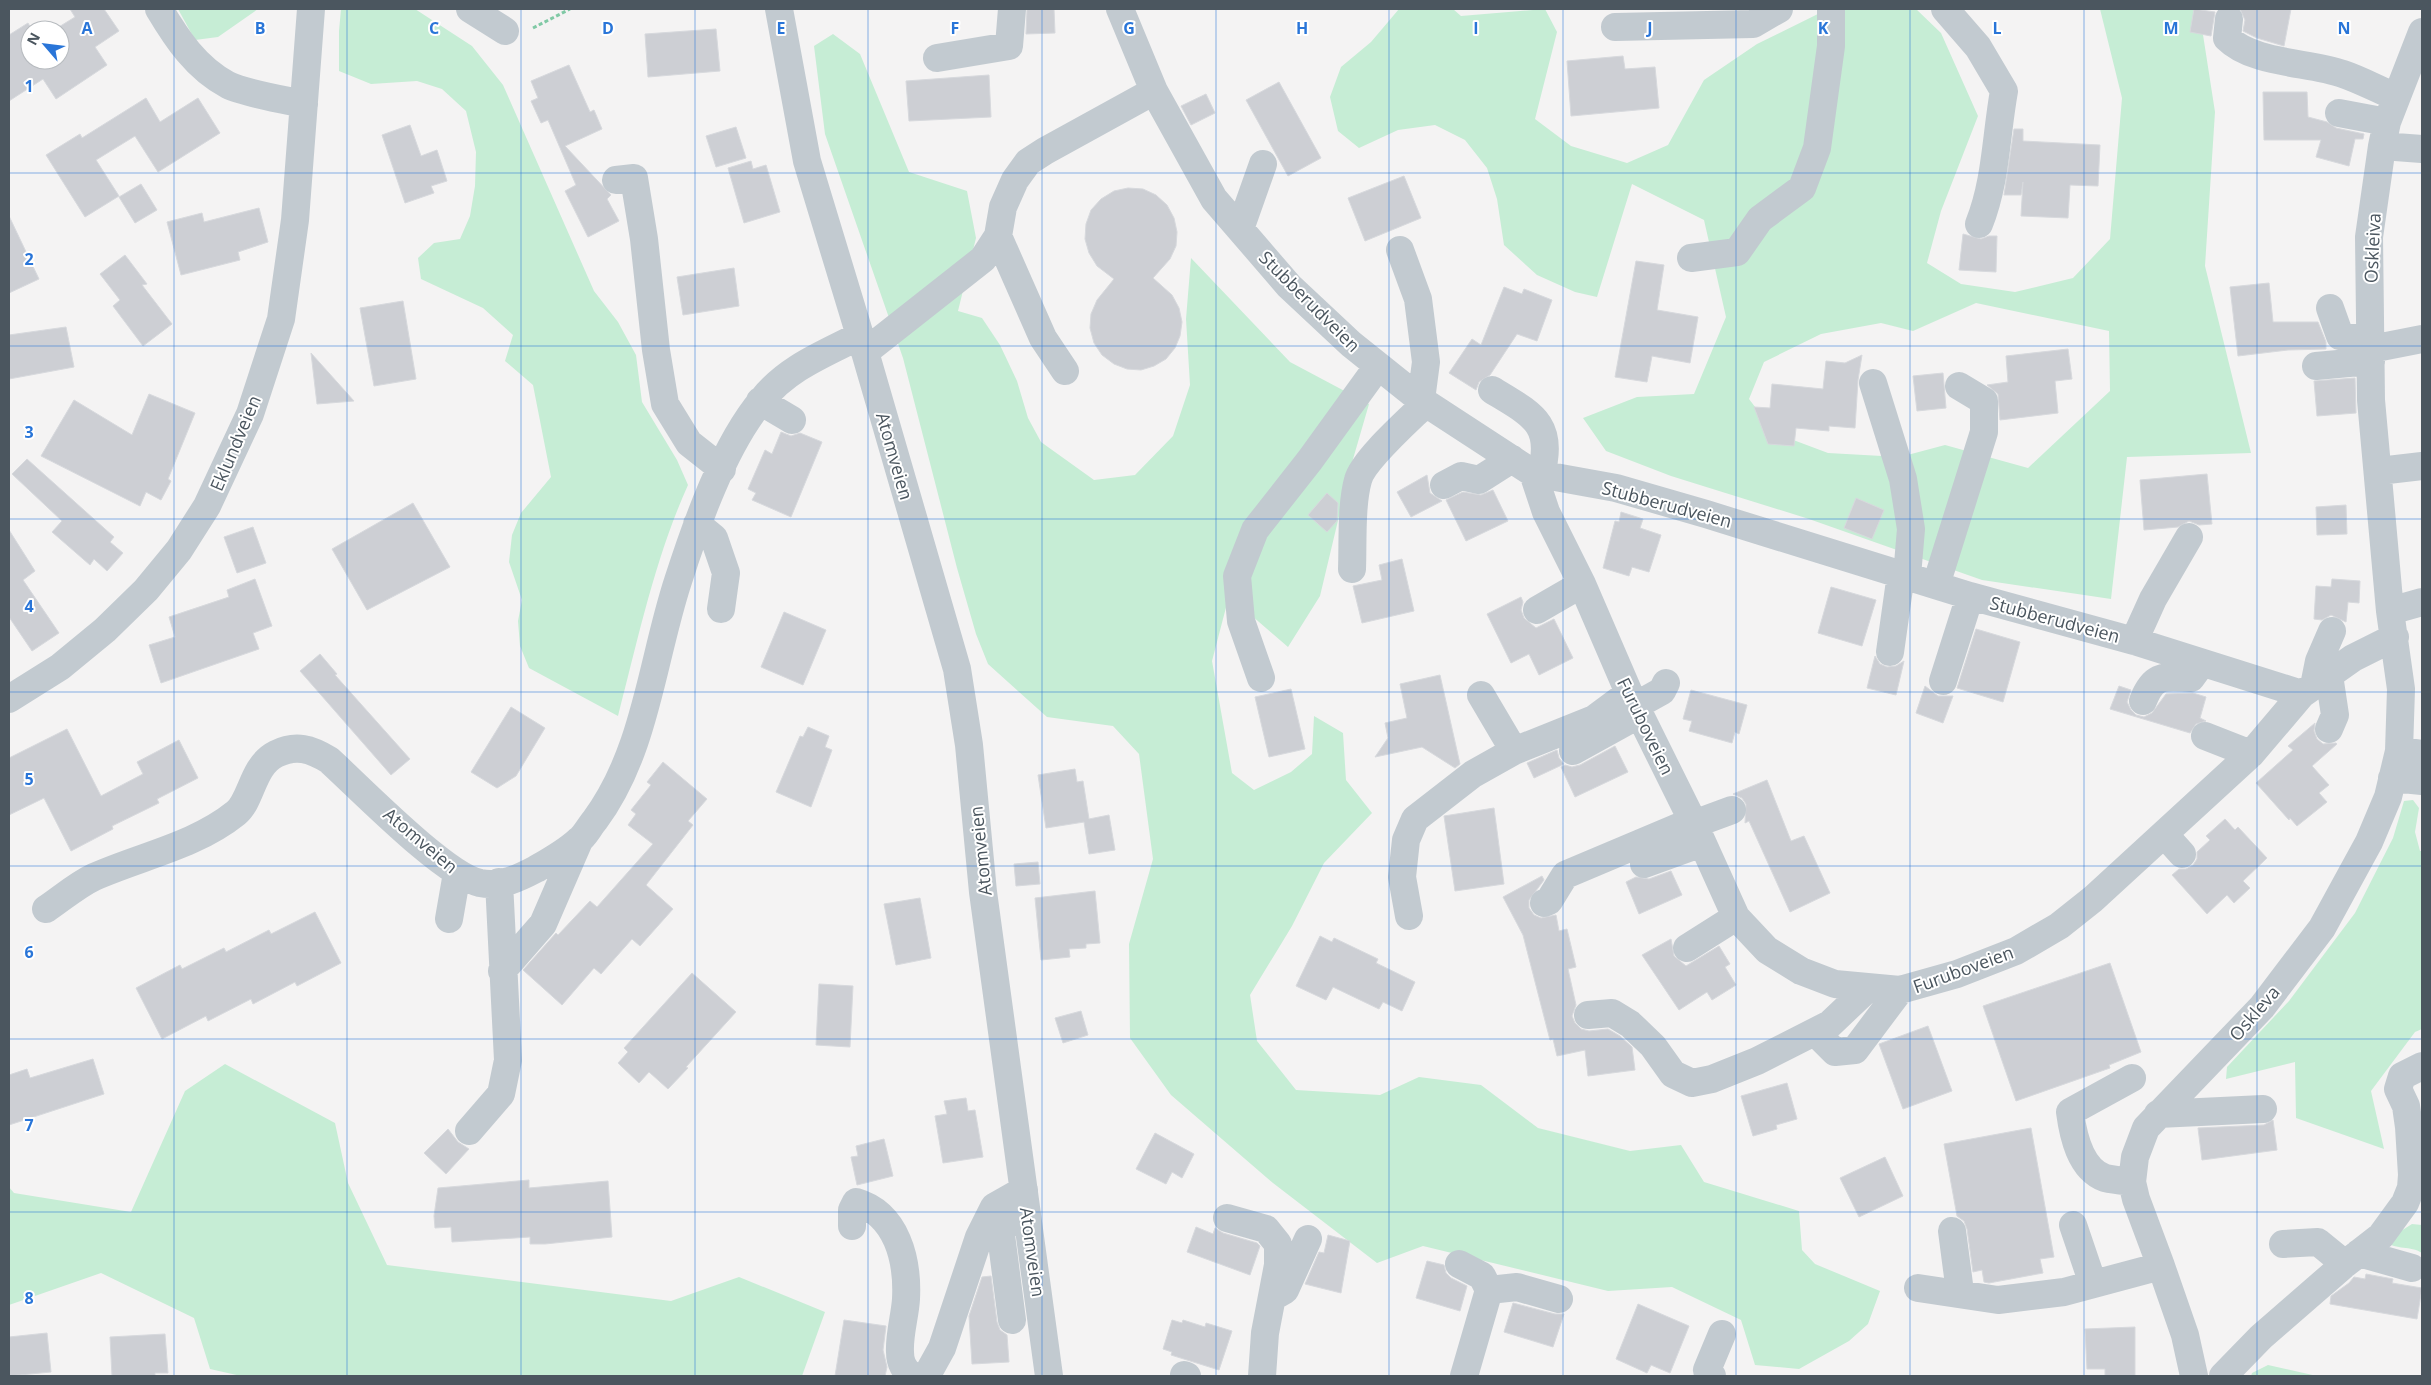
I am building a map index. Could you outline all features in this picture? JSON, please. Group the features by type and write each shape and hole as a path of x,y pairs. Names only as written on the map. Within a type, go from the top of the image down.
{"street":[{"path":"159,9 182,46 202,67 229,86 304,104"},
{"name":"Eklundveien","path":"9,699 60,667 146,590 166,566 208,506 250,414 281,319 295,220 311,9"},
{"path":"470,9 505,31"},
{"name":"Atomveien","path":"779,9 807,161 862,344 958,679 970,745 983,892 1019,1193 1049,1376"},
{"path":"938,58 1009,46 1012,9"},
{"name":"Stubberudveien","path":"1120,9 1154,91 1214,199 1289,286 1351,344 1424,401 1529,468 1616,488 1706,514 1970,596 2134,641 2202,663 2315,685"},
{"path":"1615,27 1753,24 1779,9"},
{"path":"1691,258 1737,252 1760,219 1802,188 1818,148 1831,46 1831,9"},
{"path":"1944,9 1978,47 2004,92 1992,176 1985,208 1979,224"},
{"path":"2229,19 2227,38 2237,48 2252,54 2343,74 2388,122 2422,149"},
{"name":"Oskleiva","path":"2393,624 2371,400 2369,237 2388,122 2422,32"},
{"path":"862,344 983,259 998,236 1003,207 1015,180 1028,162 1154,91"},
{"path":"2339,113 2388,122"},
{"path":"1240,229 1263,164"},
{"path":"616,180 634,178 644,239 656,350 665,404 689,443 722,469"},
{"path":"998,236 1043,338 1065,371"},
{"path":"1352,568 1358,479 1372,458 1424,401 1426,362 1418,300 1400,250"},
{"path":"2330,308 2340,336 2371,350"},
{"path":"2316,366 2371,350 2422,339"},
{"name":"Atomveien","path":"46,909 92,878 189,841 238,812 262,766 274,755 290,748 311,749 330,760 432,853 457,873 481,883 514,881 546,864 579,840 606,804 630,755 677,584 697,524 722,469 760,401 781,378 862,344"},
{"path":"1261,678 1241,621 1237,576 1240,567 1255,530 1310,460 1378,366"},
{"path":"1873,384 1903,479 1911,529 1890,652"},
{"path":"1936,585 1984,432 1984,401 1959,386"},
{"path":"1444,485 1460,476 1479,480 1529,468 1545,457 1543,430 1529,413 1492,390"},
{"path":"760,401 792,420"},
{"path":"2379,471 2422,466"},
{"name":"Furuboveien","path":"1529,468 1546,512 1582,584 1635,704 1696,829 1736,917 1767,950 1801,971 1835,984 1900,990 1957,974 2016,951 2058,926 2092,900 2252,754 2315,685"},
{"path":"697,524 714,538 726,573 721,609"},
{"path":"2134,641 2153,599 2190,537"},
{"path":"1537,610 1582,584"},
{"path":"1943,681 1970,596"},
{"path":"2315,685 2353,658 2422,602"},
{"name":"Oskleva","path":"2194,1376 2184,1335 2136,1200 2132,1182 2135,1157 2146,1128 2262,1007 2322,928 2369,842 2388,797 2392,778 2411,752 2393,624"},
{"path":"2329,729 2335,715 2315,685 2319,661 2332,631"},
{"path":"2143,701 2149,686 2163,676 2191,678 2202,663"},
{"path":"1409,916 1402,877 1406,840 1415,819 1473,774 1514,751 1635,704 1662,691 1666,683"},
{"path":"1481,695 1514,751"},
{"path":"1573,750 1635,704"},
{"path":"2205,736 2252,754"},
{"path":"2392,778 2422,781"},
{"path":"1644,864 1696,829 1732,810"},
{"path":"1544,903 1549,901 1565,875 1696,829"},
{"path":"2164,834 2182,854"},
{"path":"502,971 543,924 579,840"},
{"path":"449,919 457,873"},
{"path":"469,1131 501,1094 508,1060 499,882"},
{"path":"1687,948 1736,917"},
{"path":"1588,1015 1612,1013 1630,1024 1653,1046 1673,1074 1692,1083 1712,1079 1757,1061 1830,1024 1868,988"},
{"path":"1815,1032 1835,1052 1855,1050 1900,990"},
{"path":"2223,1376 2261,1337 2386,1231 2414,1201 2406,1106 2398,1089 2402,1076 2422,1066"},
{"path":"2132,1078 2070,1112 2073,1134 2087,1165 2104,1177 2132,1182"},
{"path":"2158,1114 2263,1109"},
{"path":"1012,1320 1001,1234 1019,1193"},
{"path":"920,1376 927,1375 942,1348 979,1237 994,1207 1019,1193"},
{"path":"852,1226 852,1210 856,1202 866,1205 878,1212 889,1223 899,1245 906,1272 906,1299 900,1351 902,1364 908,1374 914,1376"},
{"path":"1226,1218 1266,1229 1278,1244 1278,1265 1265,1333 1262,1376"},
{"path":"2074,1224 2093,1284"},
{"path":"1952,1231 1960,1292"},
{"path":"1270,1299 1285,1290 1308,1239"},
{"path":"2283,1244 2318,1242 2352,1258 2412,1268"},
{"path":"1459,1264 1482,1276 1489,1290 1464,1376"},
{"path":"1918,1288 1960,1292 1998,1300 2064,1292 2161,1266"},
{"path":"1489,1290 1517,1287 1559,1299"},
{"path":"1712,1376 1707,1370 1722,1334"}],"path":[{"path":"505,31 536,28 570,9"}],"green space":[{"path":"178,9 258,9 218,37 195,40"},
{"path":"341,9 415,9 472,46 503,85 594,291 618,322 636,355 642,402 677,460 688,485 676,513 657,570 618,716 529,668 520,646 518,621 522,600 509,562 512,535 521,513 551,477 533,385 505,361 513,335 483,308 421,279 418,258 434,243 460,239 470,216 475,186 476,152 466,111 442,89 417,81 371,84 339,71"},
{"path":"1399,9 1453,9 1461,16 1545,9 1557,32 1535,119 1571,146 1627,163 1668,145 1704,80 1757,44 1828,9 1916,9 1941,33 1978,116 1941,211 1927,263 1961,284 2015,292 2073,278 2110,239 2122,98 2100,9 2199,9 2215,112 2205,266 2251,453 2127,457 2111,599 1982,580 1809,519 1671,476 1606,451 1583,418 1637,397 1694,394 1726,317 1704,220 1632,184 1597,297 1575,292 1537,275 1504,245 1497,199 1487,168 1465,140 1435,125 1398,130 1359,148 1338,131 1330,97 1341,67 1371,42","holes":["1976,303 2109,331 2110,391 2028,468 1945,445 1900,457 1828,453 1775,433 1749,399 1764,362 1821,334 1881,323 1913,331"]},
{"path":"833,34 860,54 909,172 967,191 976,238 958,311 982,318 1000,345 1017,381 1028,418 1041,442 1094,480 1135,475 1173,436 1190,385 1186,319 1191,258 1290,362 1369,404 1351,466 1320,596 1288,647 1229,596 1212,661 1232,773 1254,790 1291,772 1312,754 1314,716 1343,733 1346,780 1372,813 1324,863 1292,926 1250,995 1257,1041 1296,1090 1380,1095 1419,1077 1481,1085 1538,1128 1630,1151 1681,1145 1704,1182 1799,1211 1802,1250 1815,1264 1880,1291 1868,1324 1849,1341 1799,1369 1755,1365 1741,1320 1672,1287 1608,1291 1423,1246 1377,1263 1273,1183 1171,1095 1130,1038 1129,944 1153,859 1139,754 1113,726 1047,717 988,664 976,634 957,568 903,358 825,134 814,46"},
{"path":"2413,800 2419,808 2415,832 2420,851 2422,851 2422,1029 2415,1032 2371,1091 2384,1149 2296,1118 2295,1062 2226,1079 2227,1067 2289,1001 2355,913 2393,838 2404,801"},
{"path":"225,1064 335,1123 348,1183 387,1265 671,1301 739,1277 825,1312 802,1376 241,1376 210,1369 194,1318 101,1273 9,1305 9,1187 14,1193 131,1212 185,1091"},
{"path":"2412,1224 2422,1225 2422,1253 2413,1249 2394,1246 2385,1241"},
{"path":"2268,1365 2317,1376 2251,1376 2252,1373"}],"building":[{"path":"70,9 104,9 119,31 95,47 107,65 56,99 43,79 9,101 9,35 20,28 20,70 70,70 70,20 75,17"},
{"path":"1027,9 1054,9 1055,33 1026,34"},
{"path":"2194,9 2215,12 2211,36 2190,32"},
{"path":"2240,9 2291,9 2284,46 2257,38 2243,31 2245,20"},
{"path":"716,29 720,71 648,77 645,34"},
{"path":"1623,56 1625,69 1655,67 1659,108 1571,116 1567,61"},
{"path":"569,65 590,112 594,110 602,129 565,146 611,195 607,199 619,221 588,237 565,191 576,185 548,120 541,123 531,101 538,98 531,81"},
{"path":"989,75 991,117 909,121 906,81"},
{"path":"1279,82 1321,158 1288,176 1246,100"},
{"path":"2263,92 2307,92 2308,117 2327,122 2336,128 2364,134 2363,139 2355,139 2349,166 2316,157 2321,140 2264,140"},
{"path":"1206,94 1215,113 1191,125 1181,106"},
{"path":"146,98 160,122 198,98 220,133 158,172 135,136 96,160 119,196 85,217 46,155 80,134 82,138"},
{"path":"410,125 421,156 437,150 447,181 431,186 434,193 405,203 382,135"},
{"path":"736,127 746,158 716,167 706,136"},
{"path":"2014,129 2023,129 2023,141 2100,145 2098,186 2070,185 2068,218 2021,216 2023,182 2021,195 2004,195"},
{"path":"751,161 753,169 766,165 780,212 744,223 728,168"},
{"path":"1404,176 1421,218 1365,241 1348,198"},
{"path":"141,184 157,210 135,223 119,197"},
{"path":"1128,188 1143,189 1156,195 1167,205 1174,218 1177,232 1176,246 1170,259 1153,278 1172,295 1179,308 1182,322 1180,336 1175,348 1166,359 1154,366 1141,370 1127,369 1114,364 1102,355 1094,343 1090,328 1091,314 1097,300 1114,279 1097,266 1089,253 1085,239 1086,224 1091,210 1101,199 1114,191"},
{"path":"259,208 268,242 238,252 240,260 181,275 167,222 202,213 204,222"},
{"path":"9,216 39,279 9,293"},
{"path":"1963,234 1981,239 1997,236 1996,272 1959,270"},
{"path":"125,255 147,284 142,285 172,324 143,346 113,306 120,300 100,274"},
{"path":"1636,261 1664,265 1657,310 1698,317 1690,363 1652,356 1647,382 1615,377"},
{"path":"734,268 739,306 683,315 677,277"},
{"path":"2269,283 2273,322 2318,322 2326,342 2326,349 2288,350 2238,356 2230,287"},
{"path":"1504,287 1522,294 1524,289 1552,300 1537,341 1517,334 1490,375 1479,382 1476,390 1449,373 1472,339 1481,345"},
{"path":"403,301 416,379 374,386 360,308"},
{"path":"66,327 74,367 9,379 9,335"},
{"path":"2068,349 2072,379 2055,381 2058,413 2000,420 1998,394 1987,385 2008,382 2006,356"},
{"path":"311,353 354,401 317,404"},
{"path":"1862,355 1858,380 1855,428 1829,426 1829,431 1796,428 1794,446 1768,444 1754,407 1770,408 1772,384 1823,389 1826,361 1845,363"},
{"path":"1943,373 1946,408 1917,411 1913,376"},
{"path":"2355,378 2356,413 2317,416 2314,381"},
{"path":"149,394 195,413 168,479 171,481 161,500 146,492 140,506 41,456 74,400 132,435"},
{"path":"781,432 791,436 800,433 822,442 791,517 752,500 756,493 748,489 765,450 772,454"},
{"path":"27,459 114,537 110,542 123,553 107,571 94,559 90,565 52,532 62,521 12,474"},
{"path":"2207,474 2212,524 2199,525 2189,521 2178,527 2144,530 2140,480"},
{"path":"1427,475 1430,493 1442,501 1411,517 1397,492"},
{"path":"1493,490 1508,521 1466,541 1446,500 1463,492 1481,495"},
{"path":"1327,493 1338,503 1337,521 1327,532 1308,515"},
{"path":"1856,498 1884,510 1872,539 1844,528"},
{"path":"413,503 450,567 367,610 332,549"},
{"path":"2346,505 2347,534 2317,535 2316,507"},
{"path":"1621,512 1643,519 1640,528 1661,535 1649,572 1632,567 1629,576 1603,568 1615,521 1619,522"},
{"path":"253,527 266,563 237,573 224,537"},
{"path":"9,530 35,571 23,580 59,633 32,651 9,617"},
{"path":"1402,559 1414,611 1362,623 1353,586 1382,580 1379,565"},
{"path":"255,579 272,626 253,633 259,649 161,683 149,645 175,637 169,617 229,597 227,590"},
{"path":"2332,579 2360,581 2359,603 2348,602 2346,622 2331,615 2322,620 2314,619 2316,586 2331,587"},
{"path":"1831,587 1876,600 1862,646 1818,633"},
{"path":"1521,597 1523,602 1521,610 1524,618 1536,628 1554,619 1573,658 1539,675 1529,654 1511,663 1487,614"},
{"path":"784,612 826,630 803,685 761,667"},
{"path":"1976,629 2020,642 2003,702 1957,688"},
{"path":"320,654 337,674 335,675 410,759 391,775 300,671"},
{"path":"1875,656 1880,664 1887,667 1896,666 1904,661 1896,695 1867,688"},
{"path":"1440,675 1460,764 1455,768 1422,747 1375,757 1388,738 1385,723 1407,718 1400,684"},
{"path":"1925,686 1938,696 1953,696 1943,723 1916,713"},
{"path":"2119,686 2131,690 2127,702 2136,715 2144,717 2152,713 2166,694 2193,693 2206,697 2200,718 2206,721 2196,724 2190,733 2110,709"},
{"path":"1291,689 1305,749 1269,757 1255,697"},
{"path":"1691,690 1747,705 1739,734 1735,732 1732,743 1689,731 1692,721 1683,719"},
{"path":"511,707 545,728 516,776 497,788 471,772"},
{"path":"2315,723 2314,731 2317,739 2323,744 2337,744 2312,766 2329,785 2319,793 2327,802 2297,826 2290,818 2289,820 2256,783 2293,750 2288,746"},
{"path":"808,727 829,736 825,747 832,750 811,807 776,792 800,736 803,737"},
{"path":"67,729 101,796 143,774 137,762 179,740 198,778 157,799 159,803 112,826 113,829 71,851 44,798 9,815 9,758"},
{"path":"1615,746 1628,772 1575,797 1561,767 1565,765 1572,767 1580,765"},
{"path":"1557,750 1559,758 1564,764 1534,778 1527,763"},
{"path":"663,762 707,799 688,821 693,825 646,885 673,909 640,946 632,939 601,974 594,968 562,1005 523,970 556,933 558,935 590,901 597,907 653,844 628,825 636,814 631,810 651,785 647,782"},
{"path":"1075,769 1077,782 1083,781 1089,819 1109,815 1115,850 1089,854 1084,822 1046,828 1038,775"},
{"path":"1767,780 1791,841 1804,836 1830,893 1790,912 1749,821 1745,823 1746,804 1742,798 1733,794"},
{"path":"1494,808 1504,884 1455,891 1444,816"},
{"path":"2225,819 2235,830 2238,827 2267,858 2243,881 2250,888 2234,903 2227,895 2207,914 2172,875 2179,869 2186,869 2193,865 2197,859 2197,852 2210,840 2206,836"},
{"path":"1038,862 1040,884 1016,886 1014,864"},
{"path":"1671,871 1682,895 1639,914 1626,882 1636,877 1649,879"},
{"path":"1542,876 1544,880 1529,900 1529,908 1534,915 1541,918 1556,915 1559,931 1567,929 1576,967 1568,969 1576,1005 1572,1016 1575,1023 1581,1029 1589,1031 1608,1029 1620,1036 1632,1047 1635,1070 1588,1076 1585,1050 1557,1056 1553,1039 1550,1040 1523,935 1503,897"},
{"path":"1095,891 1100,943 1086,944 1086,948 1069,949 1070,957 1041,960 1035,898"},
{"path":"920,898 931,958 896,965 884,904"},
{"path":"315,912 341,963 297,986 295,982 253,1004 251,999 208,1021 206,1016 162,1039 136,988 180,965 182,969 224,948 226,952 269,930 271,934"},
{"path":"1320,936 1332,942 1334,938 1378,959 1376,963 1415,982 1402,1011 1383,1002 1379,1009 1333,987 1326,1000 1296,986"},
{"path":"1671,939 1674,956 1686,966 1719,946 1730,964 1725,967 1736,985 1712,1000 1707,992 1679,1010 1642,955"},
{"path":"2110,963 2141,1052 2109,1065 2110,1068 2016,1101 1983,1006"},
{"path":"692,973 736,1012 668,1089 649,1072 639,1083 618,1063 628,1052 624,1048"},
{"path":"819,984 853,986 850,1047 816,1045"},
{"path":"1081,1011 1088,1035 1063,1043 1055,1018"},
{"path":"1928,1026 1952,1091 1903,1109 1879,1044"},
{"path":"93,1059 104,1094 9,1125 9,1075 27,1069 30,1078"},
{"path":"1787,1083 1797,1119 1776,1125 1777,1129 1753,1136 1741,1096"},
{"path":"966,1098 968,1111 975,1110 983,1157 943,1163 935,1116 947,1114 944,1101"},
{"path":"2273,1120 2277,1150 2202,1160 2198,1128 2264,1125"},
{"path":"2031,1128 2054,1257 2040,1259 2043,1273 1989,1283 1984,1282 1982,1270 1973,1272 1967,1229 1964,1221 1957,1216 1944,1144"},
{"path":"448,1129 458,1142 469,1149 446,1174 424,1153"},
{"path":"1155,1133 1194,1154 1182,1178 1172,1172 1166,1184 1136,1169"},
{"path":"884,1139 893,1176 857,1185 851,1157 858,1156 856,1146"},
{"path":"1885,1157 1903,1196 1859,1217 1840,1178"},
{"path":"529,1180 529,1188 608,1181 612,1237 545,1244 530,1244 530,1237 452,1242 451,1227 435,1228 434,1216 438,1188"},
{"path":"1196,1227 1213,1234 1215,1228 1223,1233 1257,1243 1260,1246 1250,1275 1187,1252"},
{"path":"1328,1235 1350,1241 1341,1293 1305,1284 1319,1252 1324,1253"},
{"path":"1427,1261 1444,1265 1446,1273 1451,1278 1467,1286 1460,1311 1416,1298"},
{"path":"2366,1274 2393,1279 2392,1283 2422,1288 2417,1319 2330,1304 2331,1296 2354,1277 2365,1279"},
{"path":"991,1276 997,1322 1000,1330 1007,1335 1009,1362 972,1364 969,1316 982,1277"},
{"path":"1513,1303 1555,1314 1564,1314 1553,1347 1504,1332"},
{"path":"1638,1304 1689,1326 1670,1373 1651,1365 1647,1373 1616,1359"},
{"path":"844,1320 886,1326 883,1350 887,1367 885,1376 835,1376"},
{"path":"1172,1320 1182,1323 1183,1320 1205,1327 1206,1323 1232,1331 1219,1370 1171,1355 1172,1352 1163,1349"},
{"path":"2135,1327 2135,1376 2105,1376 2105,1369 2087,1369 2085,1329"},
{"path":"47,1333 51,1372 9,1376 9,1337"},
{"path":"165,1334 168,1373 155,1373 155,1376 112,1376 110,1337"}]}
